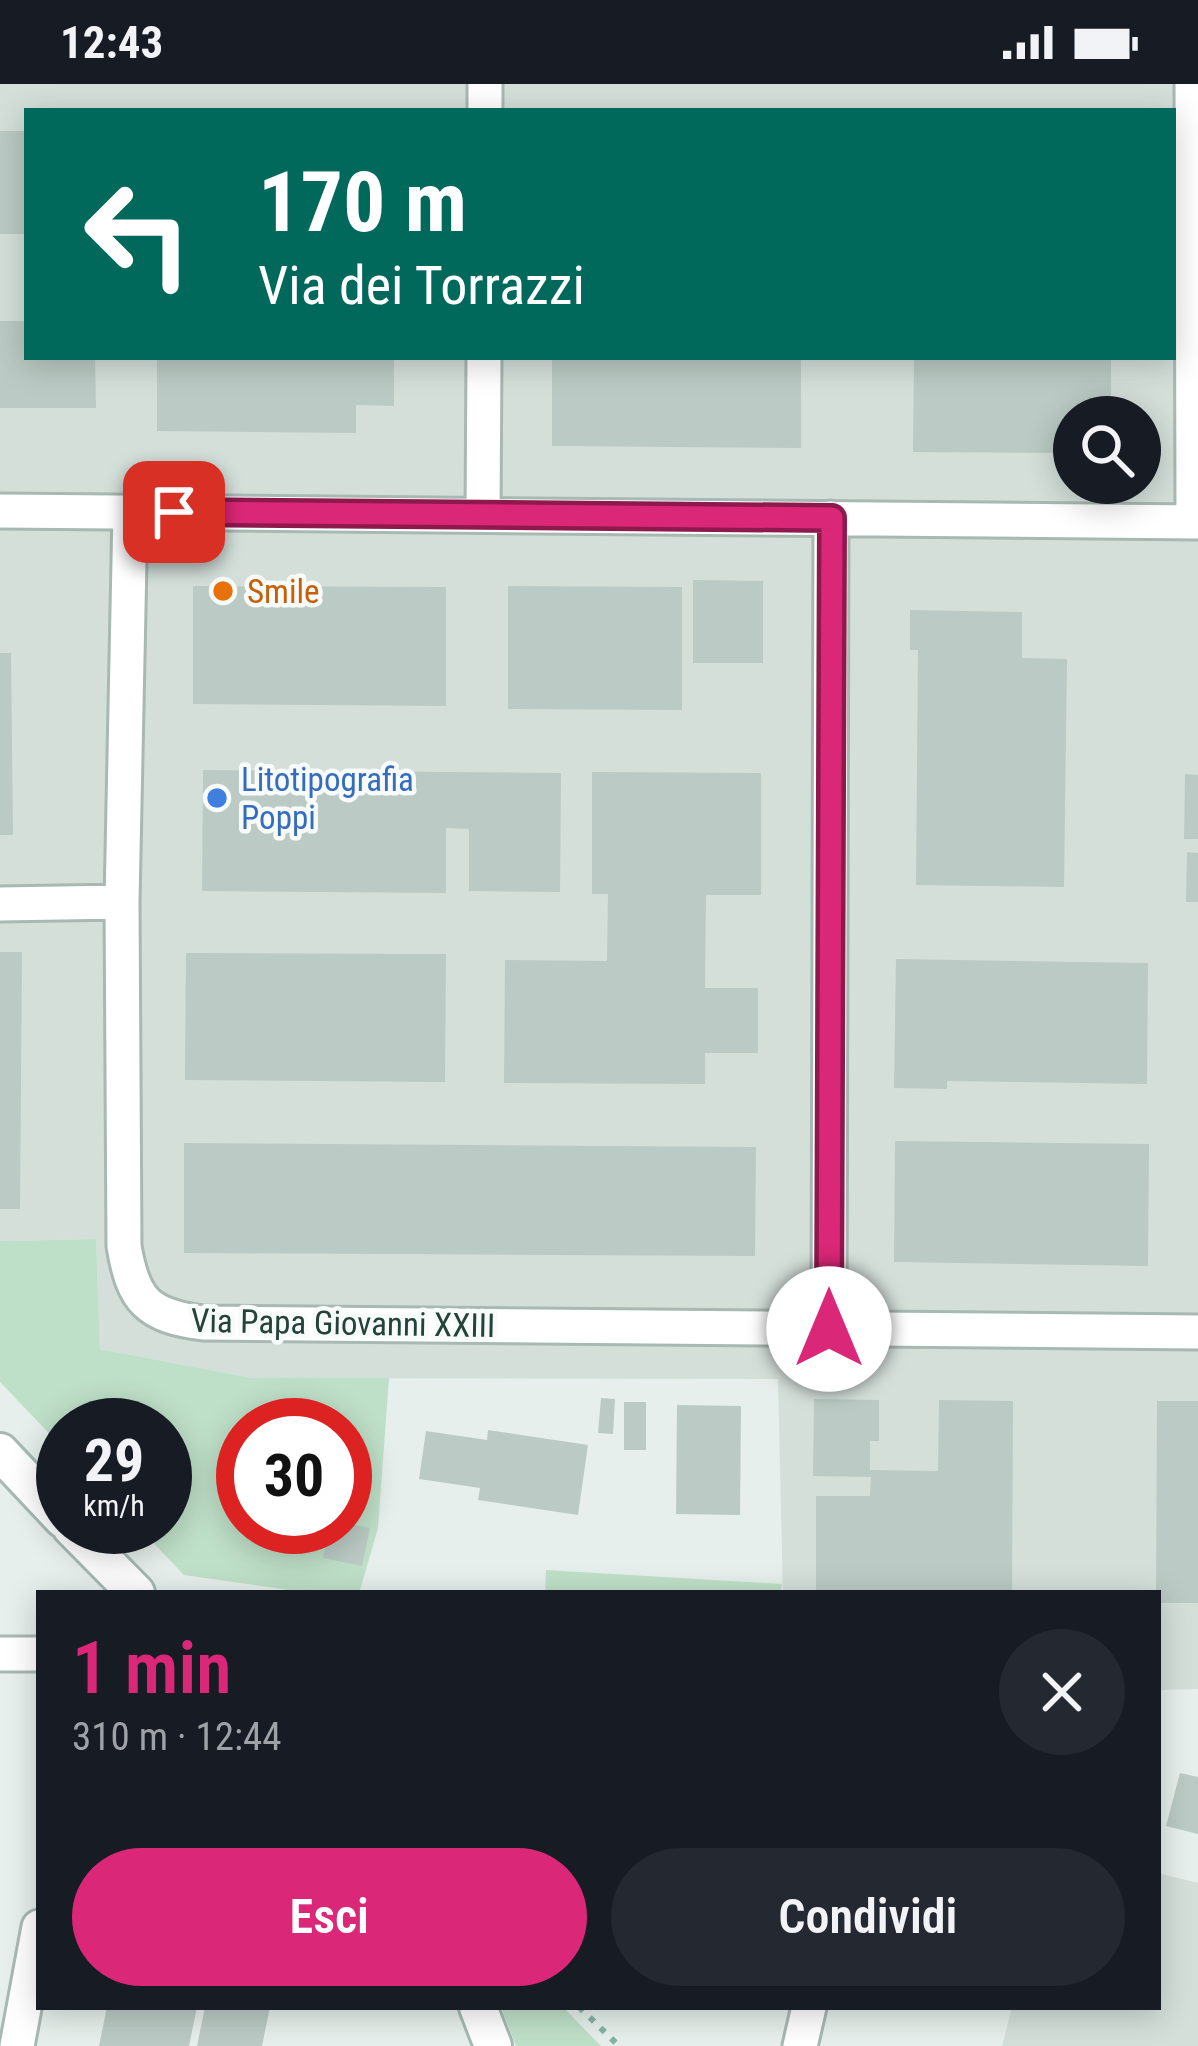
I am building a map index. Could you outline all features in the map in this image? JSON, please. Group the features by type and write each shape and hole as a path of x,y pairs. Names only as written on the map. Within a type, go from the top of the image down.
{"main road":[{"path":"0,1452 36,1490"},
{"path":"98,1554 133,1590"},
{"path":"479,2010 493,2046"}],"street":[{"path":"0,511 1195,522 1192,84"},
{"path":"483,515 484,360"},
{"name":"Via Papa Giovanni XXIII","path":"130,512 122,902 124,1246 129,1275 141,1300 168,1318 203,1323 1198,1331"},
{"path":"829,1329 832,518"},
{"path":"0,904 122,902"},
{"path":"0,1654 36,1654"},
{"path":"17,2046 36,1943"},
{"path":"800,2046 808,2010"}],"path":[{"path":"582,2010 619,2046"}],"shaded area":[{"path":"0,84 1198,84 1198,1689 1161,1690 1161,1590 783,1590 778,1379 252,1378 100,1349 96,1239 0,1241"},
{"path":"1161,1874 1198,1883 1198,2046 1002,2046 1011,2010 1161,2010"}],"green space":[{"path":"96,1239 100,1349 252,1378 389,1378 378,1528 372,1549 372,1398 216,1398 216,1554 370,1554 360,1590 288,1590 184,1575 164,1554 192,1554 192,1398 36,1398 36,1420 0,1382 0,1241"},
{"path":"546,1570 782,1584 781,1590 545,1590"},
{"path":"502,2010 566,2010 601,2046 516,2046"}],"building":[{"path":"0,131 24,131 24,234 0,234"},
{"path":"0,321 24,321 24,360 95,360 96,408 0,408"},
{"path":"157,360 394,360 394,406 356,405 356,433 157,431"},
{"path":"552,360 801,360 801,448 552,446"},
{"path":"914,360 1111,360 1111,396 1053,396 1053,453 913,452"},
{"path":"693,580 763,581 763,663 693,663"},
{"path":"193,586 446,587 446,706 193,704"},
{"path":"508,586 682,587 682,710 508,709"},
{"path":"910,610 1022,612 1022,658 1067,659 1064,887 916,885 918,650 910,650"},
{"path":"0,653 11,653 13,835 0,835"},
{"path":"203,770 561,773 560,892 469,891 469,829 446,828 446,893 202,891"},
{"path":"592,772 761,773 761,895 706,895 705,988 758,988 758,1053 705,1053 705,1084 504,1083 505,960 607,961 608,894 592,894"},
{"path":"1185,774 1198,775 1198,839 1184,839"},
{"path":"1187,852 1198,853 1198,902 1186,902"},
{"path":"0,952 22,952 20,1209 0,1209"},
{"path":"186,953 446,954 445,1082 185,1080"},
{"path":"896,959 1148,963 1147,1084 947,1081 947,1089 894,1088"},
{"path":"895,1141 1149,1144 1148,1266 894,1262"},
{"path":"184,1143 756,1147 755,1256 184,1253"},
{"path":"601,1398 615,1399 613,1434 598,1433"},
{"path":"814,1399 879,1400 879,1441 870,1441 870,1470 938,1471 939,1400 1013,1401 1012,1590 816,1590 816,1496 870,1496 871,1477 813,1476"},
{"path":"1157,1401 1198,1401 1198,1603 1161,1603 1161,1590 1156,1590"},
{"path":"624,1402 646,1402 646,1450 624,1450"},
{"path":"677,1405 741,1406 740,1515 676,1514"},
{"path":"488,1430 588,1445 578,1515 478,1500 480,1488 419,1479 426,1431 487,1440"},
{"path":"324,1554 365,1554 362,1566 323,1558"},
{"path":"1180,1773 1198,1777 1198,1834 1166,1826"},
{"path":"106,2010 196,2010 189,2046 99,2046"},
{"path":"204,2010 269,2010 262,2046 197,2046"}],"place":[{"name":"Smile","path":"223,591"},
{"name":"Litotipografia Poppi","path":"217,798"}],"route":[{"path":"174,512 832,518 829,1329"}]}
